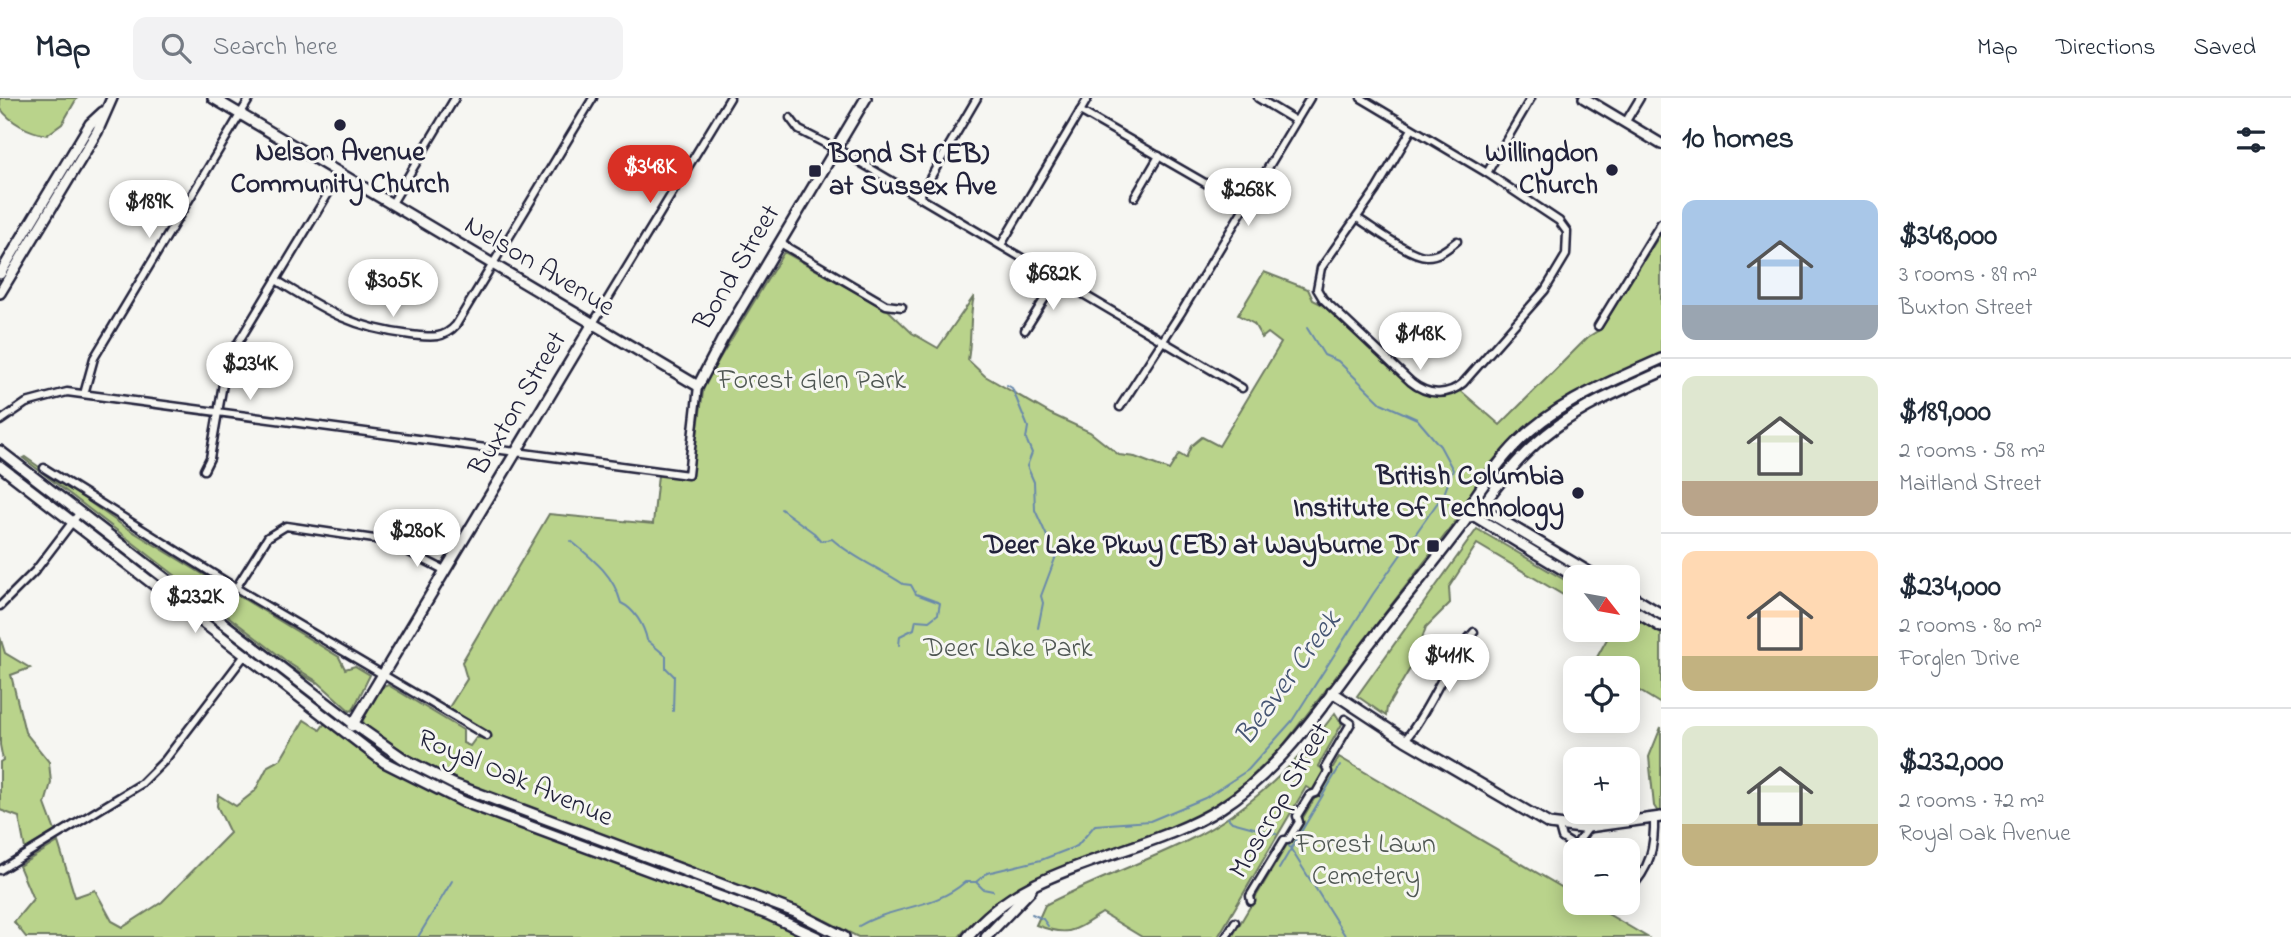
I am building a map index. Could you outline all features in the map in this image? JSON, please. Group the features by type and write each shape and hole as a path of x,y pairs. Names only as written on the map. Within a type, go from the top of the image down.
{"main road":[{"path":"0,274 90,124 113,98"},
{"name":"Nelson Avenue","path":"213,98 698,386"},
{"name":"Bond Street","path":"698,386 708,364 866,98"},
{"path":"1584,98 1661,144"},
{"path":"0,293 97,132 104,111"},
{"name":"Buxton Street","path":"348,734 593,326"},
{"path":"1472,511 1500,462 1537,426 1563,406 1661,359"},
{"path":"968,937 1008,899 1073,869 1182,828 1236,798 1287,749 1472,511 1515,462 1544,434 1587,406 1661,372"},
{"name":"Royal Oak Avenue","path":"0,451 354,724 429,773 516,815"},
{"name":"Royal Oak Avenue","path":"0,466 384,762 427,785 795,912 844,937"},
{"path":"1472,511 1563,569"},
{"path":"1472,511 1574,565"},
{"path":"1640,601 1661,614"},
{"path":"1640,614 1661,627"},
{"path":"1332,692 1405,740 1534,817 1559,827 1589,827 1657,817"},
{"name":"Royal Oak Avenue","path":"628,856 817,937"},
{"path":"986,937 1032,888"}],"street":[{"path":"84,394 94,358 250,98"},
{"path":"391,205 455,98"},
{"path":"276,280 357,326 432,338 445,335 453,329 593,98"},
{"name":"Buxton Street","path":"593,326 730,98"},
{"path":"919,197 977,98"},
{"path":"1001,245 1088,98"},
{"path":"1258,98 1296,121"},
{"path":"1120,407 1310,98"},
{"path":"1362,98 1487,173 1562,224 1568,236 1568,245 1539,298 1463,383 1451,391 1432,393 1415,386 1318,293 1319,272 1357,218 1412,129"},
{"path":"1487,173 1531,98"},
{"path":"1625,123 1640,98"},
{"path":"1080,111 1245,206"},
{"path":"790,118 799,130 919,197 1242,388"},
{"path":"1135,197 1159,156"},
{"path":"204,470 210,458 227,360 340,174"},
{"path":"1357,218 1420,256 1433,256 1457,241"},
{"path":"1598,326 1661,223"},
{"path":"780,243 887,305 902,307"},
{"path":"1025,330 1057,279"},
{"name":"Bond Street","path":"517,453 688,474 698,386"},
{"path":"0,421 14,410 39,398 67,392 517,453"},
{"name":"Royal Oak Avenue","path":"44,468 236,588 487,736"},
{"path":"0,606 35,571 80,512"},
{"path":"236,588 268,537 277,528 286,526 388,541 446,571"},
{"path":"1405,740 1432,704 1441,677 1456,651 1474,632"},
{"path":"0,870 141,784 165,760 245,655"},
{"name":"Moscrop Street","path":"1251,901 1250,896 1284,840 1288,841 1299,822 1297,816 1310,794 1316,793 1328,772 1326,766 1348,721"},
{"path":"1640,874 1651,858 1657,817"},
{"path":"1559,827 1562,838 1575,846 1589,827"},
{"name":"Moscrop Street","path":"1226,937 1236,922"}],"green space":[{"path":"0,98 77,98 62,124 47,135 27,129 9,118 0,108"},
{"name":"Deer Lake Park","path":"1661,233 1661,355 1566,402 1523,432 1503,450 1482,474 1462,513 1281,748 1243,785 1202,814 1041,876 1011,892 984,912 959,937 858,937 809,912 632,844 626,860 809,937 26,937 14,922 33,899 19,866 58,842 75,897 95,890 112,921 123,927 162,902 230,833 217,806 218,795 236,806 255,791 268,766 281,759 304,720 320,730 325,723 415,781 513,824 520,806 430,768 364,726 363,720 381,688 388,685 463,730 463,743 470,746 476,738 486,737 487,734 448,709 467,679 462,662 549,514 653,524 658,475 691,479 704,384 784,252 889,311 912,333 938,348 974,296 968,360 985,376 1051,414 1090,432 1119,455 1135,457 1169,470 1179,454 1186,458 1191,446 1202,437 1219,446 1281,343 1268,333 1262,338 1254,324 1238,315 1264,272 1308,289 1313,300 1323,305 1413,389 1438,397 1460,390 1500,425 1588,337 1601,329"},
{"path":"23,458 122,525 339,657 345,669 355,666 370,675 353,710 350,711 318,682 290,664"},
{"path":"22,461 289,666 317,683 288,667"},
{"path":"1477,529 1563,579 1563,595 1477,544 1449,587 1450,603 1426,627 1414,662 1387,707 1386,716 1357,696"},
{"path":"1640,619 1661,632 1661,704 1640,691 1640,656 1598,656 1605,642 1640,642"},
{"path":"0,637 5,653 30,668 11,675 25,732 49,762 51,783 45,804 55,831 25,849 19,817 0,810 0,762 3,760 0,745"},
{"path":"1335,713 1342,724 1318,766 1327,772 1315,792 1306,787 1218,937 1142,937 1102,913 1070,931 1056,931 1036,925 1045,905 1187,841 1250,802 1286,769"},
{"path":"1661,727 1661,812 1658,812 1654,806 1649,757"},
{"name":"Forest Lawn Cemetery","path":"1339,757 1563,888 1563,915 1609,915 1647,937 1232,937"}],"waterway":[{"name":"Beaver Creek","path":"1307,328 1324,355 1338,361 1381,403 1417,419 1440,446 1453,470 1444,494"},
{"path":"1007,385 1012,388 1028,427 1026,439 1032,453 1027,466 1034,482 1035,510 1056,556 1041,596 1043,603 1038,628"},
{"name":"Beaver Creek","path":"859,926 885,914 927,903 965,882 976,882 987,873 1041,860 1077,846 1095,825 1150,821 1205,798 1248,770 1292,721 1373,594 1438,502"},
{"path":"781,509 821,541 832,539 903,584 911,585 916,594 940,603 938,614 929,621 916,620 914,629 900,636 899,645"},
{"path":"571,541 607,575 621,603 638,618 647,640 666,656 666,668 674,676 673,711"},
{"path":"1279,869 1340,766"},
{"path":"1228,818 1232,822 1276,834"},
{"path":"1289,846 1346,937"},
{"path":"418,937 452,881"},
{"path":"976,882 983,889 993,891"},
{"path":"1032,914 1043,919 1048,926"}],"place":[{"name":"Nelson Avenue Community Church","path":"340,125"},
{"name":"Willingdon Church","path":"1612,170"},
{"name":"Bond St (EB) at Sussex Ave","path":"815,171"},
{"name":"British Columbia Institute Of Technology","path":"1578,493"},
{"name":"Deer Lake Pkwy (EB) at Wayburne Dr","path":"1433,546"}],"park label":[{"name":"Forest Glen Park","path":"812,381"}]}
